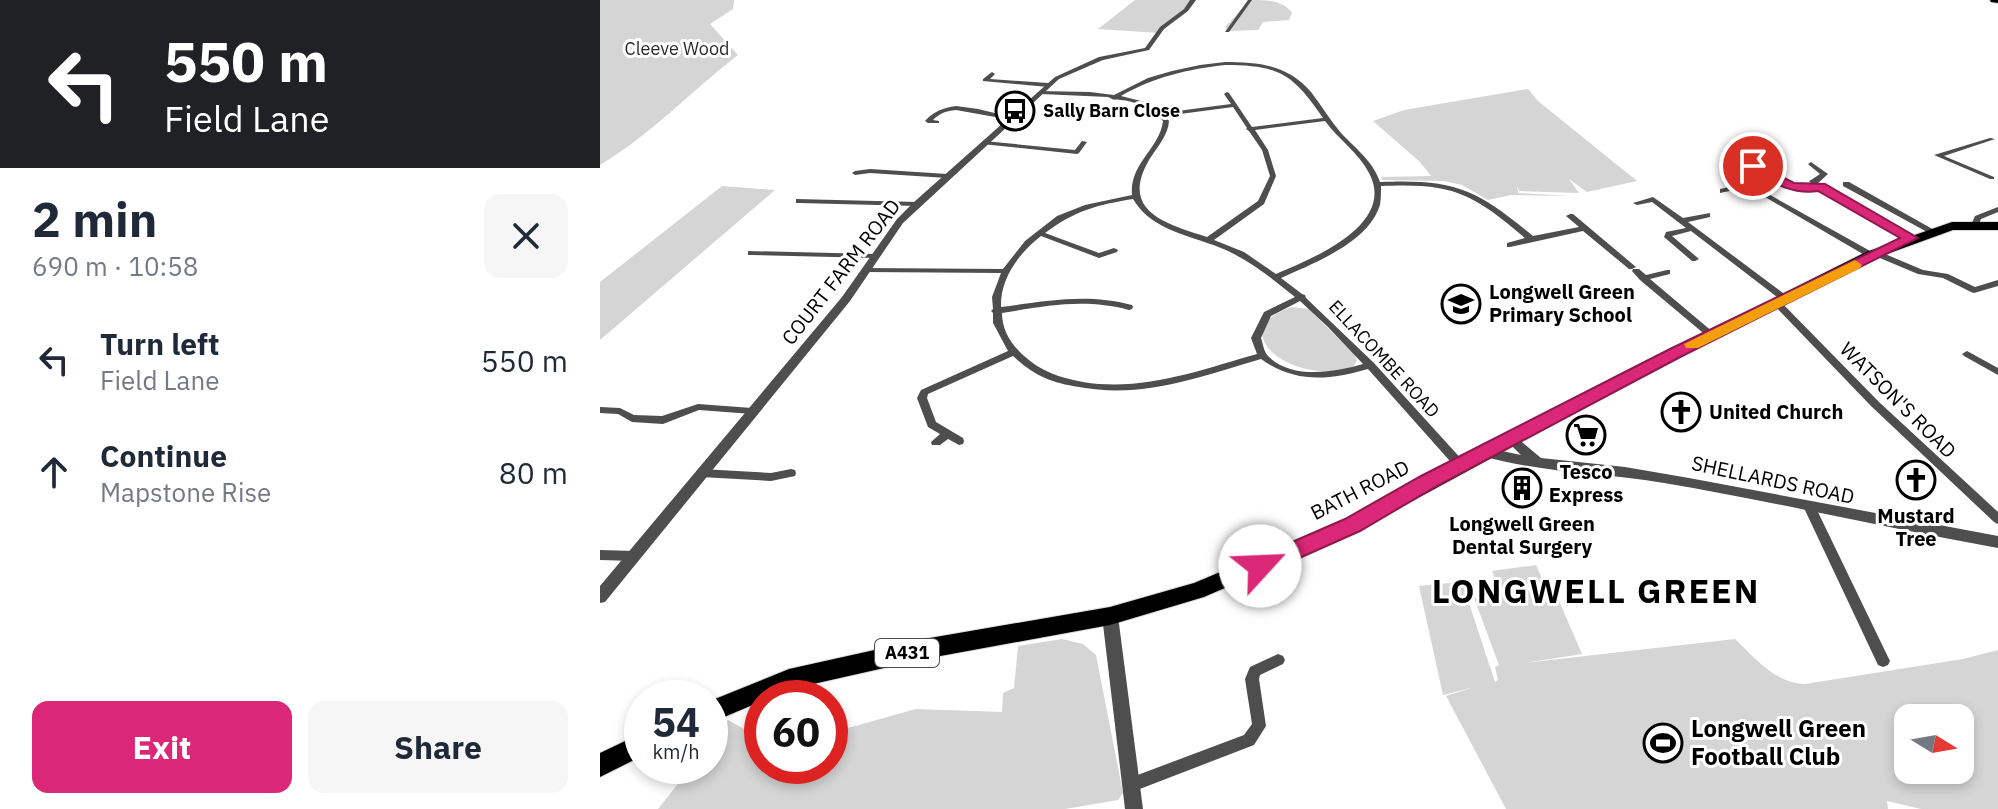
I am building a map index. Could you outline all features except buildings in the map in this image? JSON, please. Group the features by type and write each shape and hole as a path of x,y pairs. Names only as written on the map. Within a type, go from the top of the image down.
{"main road":[{"name":"BATH ROAD","path":"728,705 803,675 924,649 1110,616 1197,591 1352,525 1711,335 1873,254 1952,226 1998,226"},
{"path":"600,765 624,753"}],"street":[{"name":"COURT FARM ROAD","path":"600,597 846,299 900,221 1044,88 1083,64 1147,49 1162,28 1186,10 1193,0"},
{"path":"1227,31 1250,0"},
{"path":"1113,98 1138,84 1226,63 1260,64 1286,73 1299,82 1326,119 1369,168 1377,184 1374,209 1358,232 1324,255 1275,277"},
{"path":"992,74 982,82 1113,98 1152,107 1166,121 1165,131 1135,184 1136,196 1078,209 1039,233 1004,271 996,291 995,311 998,330 1012,353 1043,374 1067,383 1099,388 1150,385 1262,356"},
{"path":"1210,239 1252,210 1272,184 1273,167 1227,94"},
{"path":"1162,115 1234,105"},
{"path":"928,121 936,111 947,107 1012,118"},
{"path":"1249,129 1326,119"},
{"path":"919,122 937,122"},
{"path":"1992,178 1937,155 1996,137"},
{"path":"1071,159 1084,142"},
{"path":"984,143 1077,152"},
{"path":"1811,164 1825,174 1813,181 1820,187 1911,238"},
{"path":"1753,166 1790,186 1804,189 1820,187"},
{"path":"855,173 870,171 947,176"},
{"path":"1738,179 1873,254 1921,272 1945,276 1974,290 1998,283"},
{"path":"1377,184 1417,182 1445,184 1467,190 1531,239"},
{"path":"1846,184 1932,231"},
{"path":"1723,191 1749,185"},
{"path":"1779,192 1790,186"},
{"path":"1857,190 1870,187"},
{"name":"ELLACOMBE ROAD","path":"1136,196 1144,210 1161,223 1238,252 1302,297 1337,328 1461,466"},
{"name":"WATSON'S ROAD","path":"1637,203 1653,199 1780,300 1875,404 1998,519"},
{"path":"799,201 917,204"},
{"path":"1975,225 1978,218 1998,209"},
{"path":"1681,221 1707,215"},
{"path":"1570,216 1711,335"},
{"path":"1510,245 1584,228"},
{"path":"1691,229 1669,234 1668,237 1695,259"},
{"path":"1039,233 1099,256 1114,250"},
{"path":"751,253 875,256"},
{"path":"1605,258 1618,255"},
{"path":"866,270 1004,271"},
{"path":"1637,272 1667,272"},
{"path":"1302,297 1267,314 1256,338 1262,356 1288,371 1323,377 1371,365"},
{"path":"995,311 1116,298 1129,307"},
{"path":"959,441 932,424 925,412 924,392 930,386 1012,353"},
{"path":"1967,354 1998,372"},
{"path":"600,410 620,411 632,418 663,420 698,407 752,411"},
{"path":"936,442 947,434"},
{"path":"1512,440 1539,463"},
{"name":"SHELLARDS ROAD","path":"1488,453 1539,463 1642,474 1998,542"},
{"path":"701,473 770,482 791,473"},
{"path":"1810,508 1883,661"},
{"path":"600,555 634,556"},
{"path":"1110,616 1134,809"},
{"path":"1132,784 1249,740 1259,726 1252,679 1255,671 1278,660"}],"green space":[{"name":"Cleeve Wood","path":"600,0 734,0 733,9 710,24 738,55 654,126 600,165"},
{"path":"1135,0 1193,0 1159,33 1098,29"},
{"path":"1250,0 1279,3 1292,13 1289,20 1263,22 1258,30 1227,31 1225,27"},
{"path":"1528,89 1538,101 1637,181 1587,192 1569,179 1579,193 1519,191 1517,185 1518,193 1570,196 1511,195 1488,200 1462,185 1444,181 1382,180 1381,177 1431,176 1420,162 1373,121 1404,110"},
{"path":"722,186 775,190 600,340 600,282"},
{"path":"1292,307 1309,309 1353,353 1357,360 1354,366 1332,371 1310,370 1290,364 1274,354 1265,342 1263,330 1271,317"},
{"path":"1536,565 1545,585 1499,590 1492,571"},
{"path":"1462,582 1495,682 1498,680 1495,667 1499,665 1474,598 1553,587 1582,654 1524,663 1735,639 1775,675 1805,684 1963,659 1998,650 1998,809 1921,809 1887,801 1888,809 1506,809 1446,696 1474,687 1443,695 1419,586"},
{"path":"1062,639 1083,644 1096,655 1123,793 1118,800 1065,809 658,809 678,784 728,784 728,720 744,729 744,784 848,784 848,728 916,709 1002,712 1003,693 1014,688 1018,646"}],"slow traffic":[{"path":"1692,344 1855,265"}],"place":[{"name":"Sally Barn Close","path":"1015,111"},
{"name":"Longwell Green Primary School","path":"1461,304"},
{"name":"United Church","path":"1681,412"},
{"name":"Tesco Express","path":"1586,435"},
{"name":"Mustard Tree","path":"1916,480"},
{"name":"Longwell Green Dental Surgery","path":"1522,488"},
{"name":"Longwell Green Football Club","path":"1663,743"}],"district":[{"name":"LONGWELL GREEN","path":"1596,591"}],"route":[{"path":"1260,566 1352,525 1676,352 1911,238 1820,187 1804,189 1790,186 1753,166"}]}
